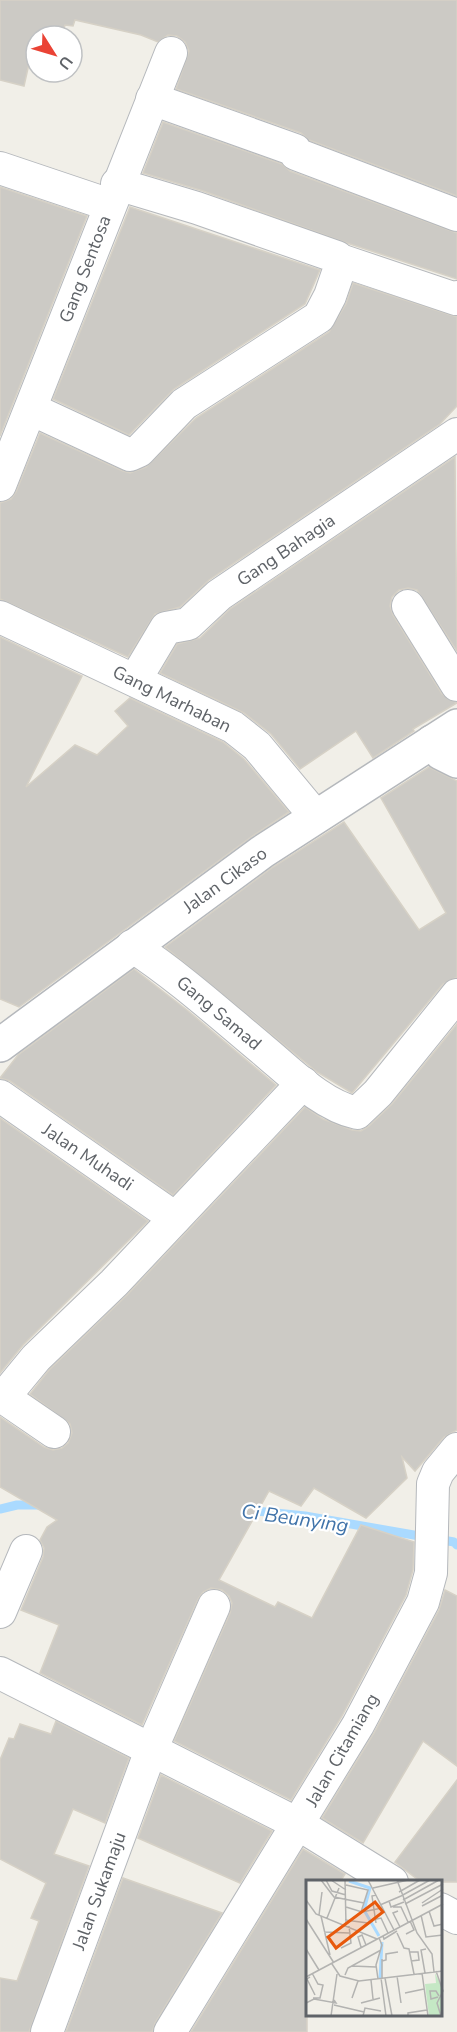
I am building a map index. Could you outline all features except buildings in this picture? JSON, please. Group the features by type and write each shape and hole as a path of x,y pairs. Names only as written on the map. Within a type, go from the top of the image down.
{"street":[{"name":"Gang Sentosa","path":"0,485 171,53"},
{"path":"152,99 295,150 296,154 457,215"},
{"path":"0,168 278,235 340,260 456,299 457,297"},
{"path":"31,409 122,454 130,455 139,451 184,404 319,317 330,296 340,260"},
{"name":"Gang Bahagia","path":"135,680 166,628 188,624 219,595 457,434"},
{"path":"408,606 457,685"},
{"name":"Gang Marhaban","path":"0,617 233,727 257,746 316,817"},
{"name":"Jalan Cikaso","path":"0,1045 262,852 316,817 449,743"},
{"name":"Gang Samad","path":"132,946 164,967 303,1083 344,1110 357,1113 378,1093 457,995"},
{"path":"54,1432 1,1397 36,1358 114,1283 303,1083"},
{"name":"Jalan Muhadi","path":"0,1096 176,1218"},
{"name":"Jalan Citamiang","path":"170,2032 358,1725 427,1595 431,1573 433,1484 445,1462 457,1449"},
{"path":"0,1612 26,1551"},
{"name":"Jalan Sukamaju","path":"47,2032 151,1750 214,1606"},
{"path":"0,1673 298,1824 389,1880"},
{"path":"442,1910 457,1918"}],"waterway":[{"name":"Ci Beunying","path":"0,1509 17,1505 42,1505"},
{"name":"Ci Beunying","path":"247,1510 305,1516 454,1542 457,1545"}]}
